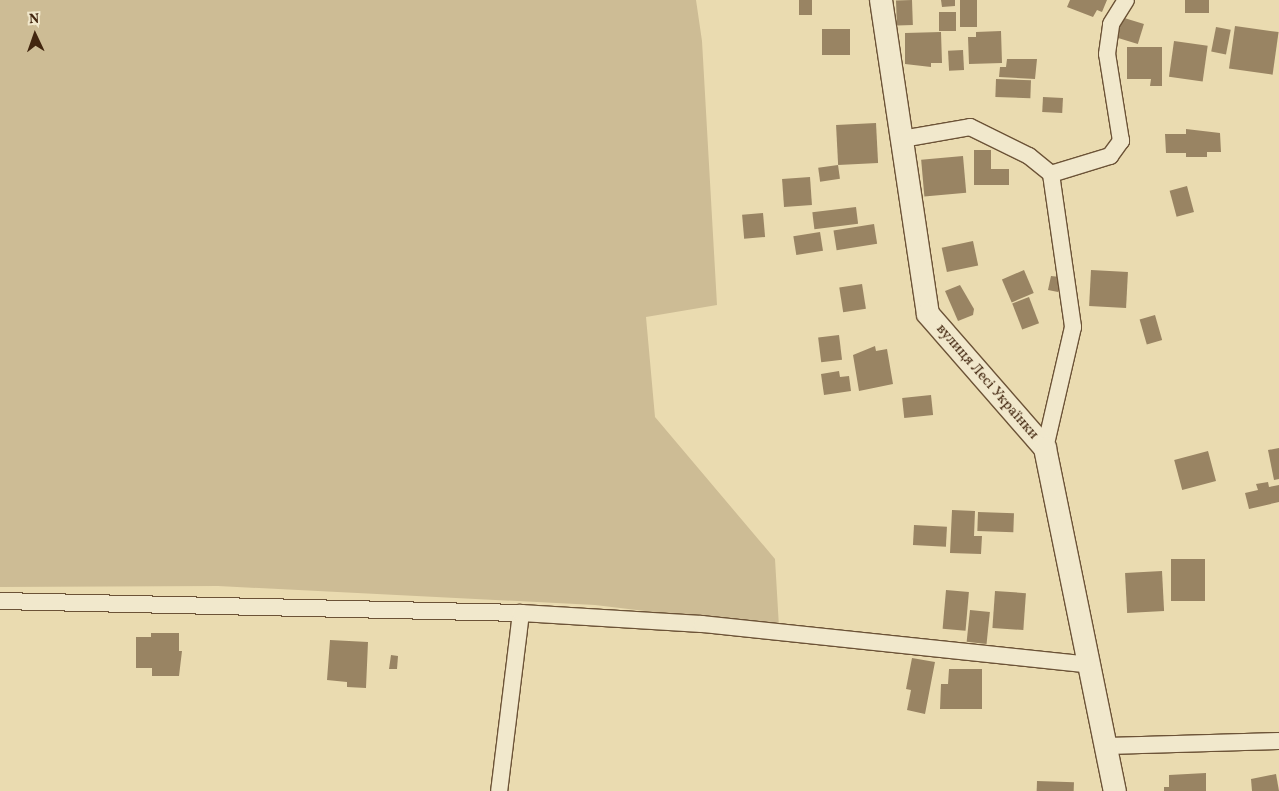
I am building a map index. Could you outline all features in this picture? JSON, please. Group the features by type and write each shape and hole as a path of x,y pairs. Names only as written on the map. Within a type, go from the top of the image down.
{"street":[{"name":"вулиця Лесі Українки","path":"881,0 928,314 1045,448 1108,746 1114,791"},
{"path":"1051,174 1110,156 1121,141 1107,54 1111,24 1126,0"},
{"path":"902,139 970,127 1029,156 1051,174 1073,328 1045,448"},
{"path":"0,601 521,613 702,624 1090,665"},
{"path":"499,791 521,613"},
{"path":"1108,746 1279,740"}],"shaded area":[{"path":"0,0 696,0 702,41 717,305 646,317 655,417 775,559 779,627 595,605 218,586 0,587"}],"building":[{"path":"799,0 812,0 812,15 799,15"},
{"path":"912,0 913,25 897,26 896,1"},
{"path":"941,0 955,0 955,6 942,7"},
{"path":"960,0 977,0 977,27 960,27"},
{"path":"1070,0 1107,0 1102,12 1097,10 1093,17 1067,7"},
{"path":"1185,0 1209,0 1209,13 1185,13"},
{"path":"939,12 956,12 956,31 939,31"},
{"path":"1121,17 1144,24 1138,44 1115,37"},
{"path":"1235,26 1279,32 1273,75 1229,69"},
{"path":"1216,27 1231,30 1226,54 1211,52"},
{"path":"822,29 850,29 850,55 822,55"},
{"path":"1001,31 1002,63 969,64 968,37 976,37 976,32"},
{"path":"941,32 942,63 931,63 931,67 905,64 905,33"},
{"path":"1174,41 1208,46 1203,81 1169,77"},
{"path":"1127,47 1162,47 1162,86 1150,86 1151,79 1127,79"},
{"path":"963,50 964,70 949,71 948,51"},
{"path":"1007,59 1037,59 1035,79 999,77 1000,67 1006,67"},
{"path":"996,79 1031,80 1030,98 995,97"},
{"path":"1043,97 1063,98 1062,113 1042,112"},
{"path":"876,123 878,163 838,165 836,125"},
{"path":"1186,129 1220,133 1221,152 1207,152 1207,157 1186,157 1186,153 1166,153 1165,134 1186,134"},
{"path":"974,150 991,150 991,169 1009,169 1009,185 974,185"},
{"path":"963,156 966,193 924,197 921,160"},
{"path":"838,165 840,179 820,182 818,168"},
{"path":"810,177 812,205 784,207 782,179"},
{"path":"1187,186 1194,212 1177,217 1170,191"},
{"path":"856,207 858,224 814,229 812,212"},
{"path":"763,213 765,237 744,239 742,215"},
{"path":"874,224 877,244 837,250 834,230"},
{"path":"820,232 823,251 796,255 793,236"},
{"path":"973,241 978,265 947,272 942,248"},
{"path":"1024,270 1034,293 1012,302 1002,279"},
{"path":"1091,270 1128,272 1126,308 1089,306"},
{"path":"1051,276 1060,277 1058,292 1048,290"},
{"path":"862,284 866,309 843,312 839,288"},
{"path":"960,285 974,309 973,315 958,321 945,291"},
{"path":"1029,297 1039,323 1022,330 1012,303"},
{"path":"1155,315 1162,340 1147,344 1140,319"},
{"path":"839,335 842,360 821,362 818,338"},
{"path":"875,346 876,351 887,349 893,384 859,391 853,355"},
{"path":"839,371 840,377 849,376 851,391 824,395 821,374"},
{"path":"931,395 933,415 904,418 902,398"},
{"path":"1279,448 1279,479 1274,480 1268,450"},
{"path":"1208,451 1216,481 1182,490 1174,460"},
{"path":"1268,482 1269,487 1279,485 1279,502 1249,509 1245,493 1258,490 1256,484"},
{"path":"952,510 975,511 974,536 982,536 981,554 950,553"},
{"path":"978,512 1014,513 1013,532 977,531"},
{"path":"914,525 947,527 946,547 913,545"},
{"path":"1171,559 1205,559 1205,601 1171,601"},
{"path":"1162,571 1164,611 1127,613 1125,573"},
{"path":"946,590 969,592 966,631 943,629"},
{"path":"995,591 1026,593 1023,630 992,628"},
{"path":"970,610 990,612 987,644 967,642"},
{"path":"151,633 179,633 179,651 182,651 179,676 152,676 152,668 136,668 136,637 151,637"},
{"path":"330,640 368,642 366,688 347,687 347,682 327,680"},
{"path":"391,655 398,656 397,669 389,669"},
{"path":"912,658 935,662 925,714 907,710 911,690 906,689"},
{"path":"949,669 982,669 982,709 940,709 941,684 948,684"},
{"path":"1206,773 1206,791 1164,791 1164,787 1169,787 1169,775"},
{"path":"1276,774 1279,791 1252,791 1251,779"},
{"path":"1037,781 1074,782 1074,791 1037,791"}]}
